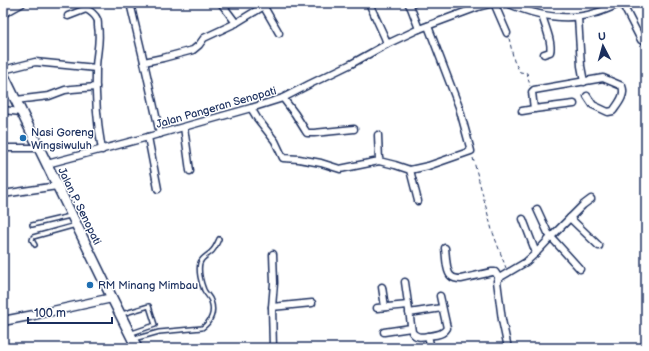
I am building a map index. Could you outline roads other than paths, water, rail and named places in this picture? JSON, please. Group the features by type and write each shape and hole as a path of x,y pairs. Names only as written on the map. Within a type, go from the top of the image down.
{"main road":[{"name":"Jalan P. Senopati","path":"3,74 6,86 16,100 137,348"}],"street":[{"path":"3,13 21,3"},
{"path":"130,3 160,134"},
{"path":"222,3 236,23"},
{"path":"369,3 387,44"},
{"path":"408,3 419,29"},
{"path":"494,3 507,34"},
{"name":"Jalan Pangeran Senopati","path":"47,164 160,134 283,98 419,29 478,7 494,3"},
{"path":"507,3 542,15 554,17 578,17 595,14 622,3 641,40"},
{"path":"144,62 193,50 204,38 236,23 267,5 279,33"},
{"path":"68,16 86,9 90,11 98,20 100,33 96,68 96,87 98,126 102,150"},
{"path":"542,15 551,49 550,52 544,54"},
{"path":"578,17 581,66 584,82"},
{"path":"251,108 257,118 276,141 283,158 321,163 340,169 379,161 410,170 428,166 471,151 459,107 428,26"},
{"path":"3,70 35,62 96,68"},
{"path":"534,109 532,92 534,90 603,78 622,86 624,89 623,96 613,111 608,112 593,105 587,96"},
{"path":"16,100 48,96 65,90 96,87"},
{"path":"283,98 307,132 314,133 354,129"},
{"path":"522,111 574,104"},
{"path":"3,110 21,112"},
{"path":"184,127 190,171"},
{"path":"378,135 379,161"},
{"path":"148,137 158,189"},
{"path":"3,148 39,148"},
{"path":"410,170 418,201"},
{"path":"3,194 57,186"},
{"path":"508,348 497,284 499,278 526,262 583,205 591,199"},
{"path":"537,209 548,233 580,269"},
{"path":"570,218 598,246"},
{"path":"523,219 536,253"},
{"path":"445,248 448,270 451,276 456,279 492,272 495,272 499,278"},
{"path":"273,254 273,348"},
{"path":"405,282 411,328 412,332 417,337 442,333 447,328 440,296"},
{"path":"382,287 384,307"},
{"path":"3,321 112,298"},
{"path":"272,307 312,303"},
{"path":"377,308 408,305"},
{"path":"409,313 442,308"},
{"path":"384,332 411,328"},
{"path":"428,336 431,348"}],"lane":[{"path":"32,225 72,216"},
{"path":"35,245 32,240 33,237 37,235 76,225"},
{"path":"131,336 202,328 206,325 210,320 212,312 211,301 202,284 200,262 210,253 219,239"},
{"path":"120,314 149,306 155,325 131,336"}],"place":[{"name":"Nasi Goreng Wingsiwuluh","path":"23,138"},
{"name":"RM Minang Mimbau","path":"90,285"}]}
